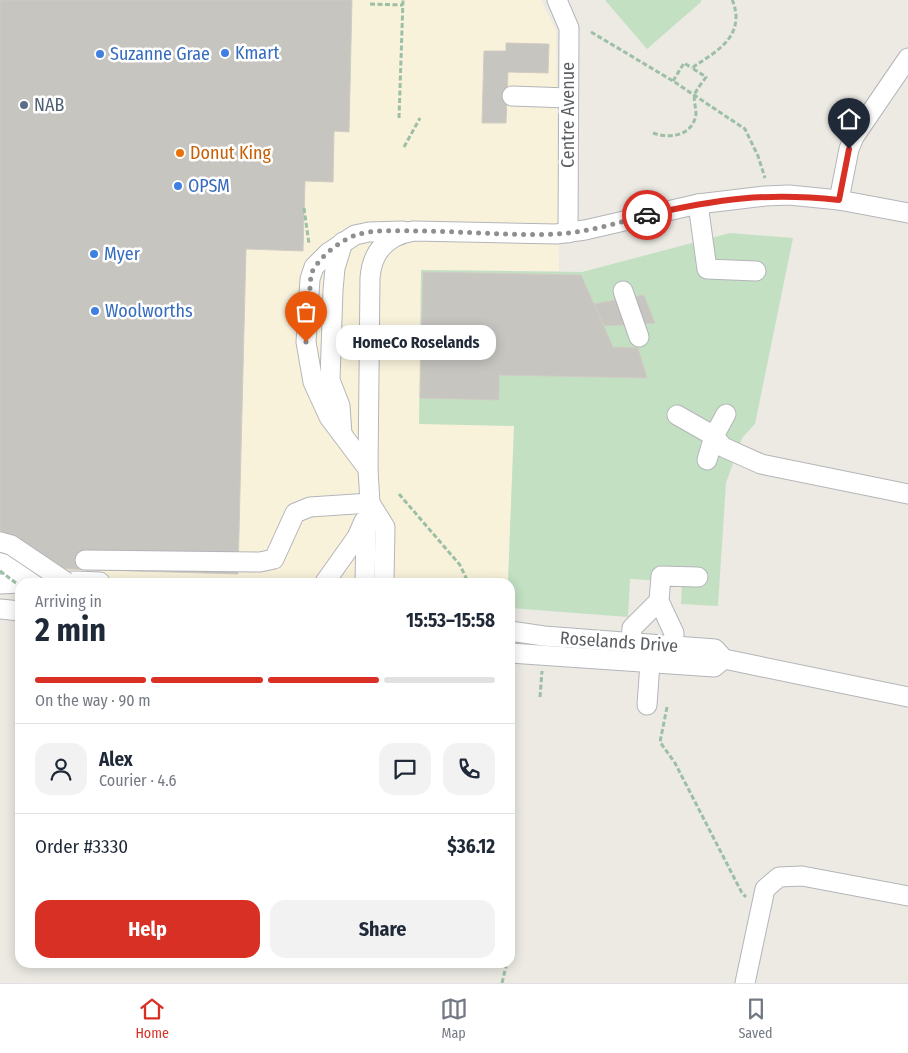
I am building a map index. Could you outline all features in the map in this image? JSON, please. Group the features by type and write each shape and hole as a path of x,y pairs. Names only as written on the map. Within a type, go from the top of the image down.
{"street":[{"name":"Centre Avenue","path":"557,0 568,28 568,233"},
{"path":"839,200 849,149 854,137 908,58"},
{"path":"512,96 568,98"},
{"path":"368,469 329,417 313,382 306,342 311,274 314,267 328,253 355,235 369,232 414,231 568,233 698,204 773,196 839,200 908,213"},
{"path":"698,204 707,269 756,271"},
{"path":"370,278 372,264 380,248 392,238 414,231"},
{"path":"343,242 353,242 362,246 369,261 368,469 370,504 366,532 364,578"},
{"path":"342,434 340,406 330,380 333,290 336,268 343,242"},
{"path":"623,291 639,337"},
{"path":"707,460 714,436 726,414"},
{"path":"677,415 714,436 723,446 761,464 908,494"},
{"path":"84,560 260,562 274,559 295,513 310,507 370,504"},
{"path":"328,578 358,537 370,504"},
{"path":"370,504 385,527 384,578"},
{"path":"0,542 11,545 60,578"},
{"path":"0,559 28,578"},
{"path":"673,646 674,632 660,601 661,576 698,577"},
{"path":"0,584 15,584"},
{"path":"631,642 632,628 660,601"},
{"path":"0,609 15,610"},
{"name":"Roselands Drive","path":"515,631 715,649 724,659 908,697"},
{"name":"Roselands Drive","path":"515,653 714,667 724,659"},
{"path":"647,705 650,663"},
{"path":"745,983 759,912 766,888 779,877 802,876 908,896"}],"path":[{"path":"399,118 403,0"},
{"path":"692,68 726,44 736,25 735,5 732,0"},
{"path":"370,4 403,5"},
{"path":"590,32 673,81 745,129 766,178"},
{"path":"653,133 668,137 686,132 696,115 694,95 706,77 684,63 673,81"},
{"path":"404,147 420,118"},
{"path":"304,208 310,244"},
{"path":"399,494 460,565 466,578"},
{"path":"0,571 15,581"},
{"path":"540,697 543,668"},
{"path":"667,707 660,742 675,763 742,893 759,912"},
{"path":"502,983 506,968"}],"shaded area":[{"path":"0,0 541,0 556,31 559,271 421,270 514,426 508,578 111,578 0,573"}],"green space":[{"path":"605,0 701,0 701,2 647,49"},
{"path":"730,233 793,238 755,424 742,438 726,483 718,606 681,604 682,582 630,579 628,617 515,608 515,578 508,578 514,426 419,424 421,270 582,272"}],"building":[{"path":"0,0 352,0 349,132 334,131 333,182 305,181 303,251 246,249 238,574 0,567"},
{"path":"506,43 549,44 548,73 508,72 506,123 482,123 484,51 506,51"},
{"path":"423,272 581,275 613,347 638,348 647,378 499,375 499,400 420,398"},
{"path":"644,295 655,323 604,326 594,304"}],"way so far":[{"path":"306,342 308,293 314,267 328,253 355,235 369,232 406,231 556,234 585,230 647,215"}],"place":[{"name":"Kmart","path":"225,53"},
{"name":"Suzanne Grae","path":"100,54"},
{"name":"NAB","path":"24,105"},
{"name":"Donut King","path":"180,153"},
{"name":"OPSM","path":"178,186"},
{"name":"Myer","path":"94,254"},
{"name":"Woolworths","path":"95,311"},
{"name":"HomeCo Roselands","path":"306,342"}],"route":[{"path":"647,215 698,204 746,197 789,195 839,200 849,149"}]}
